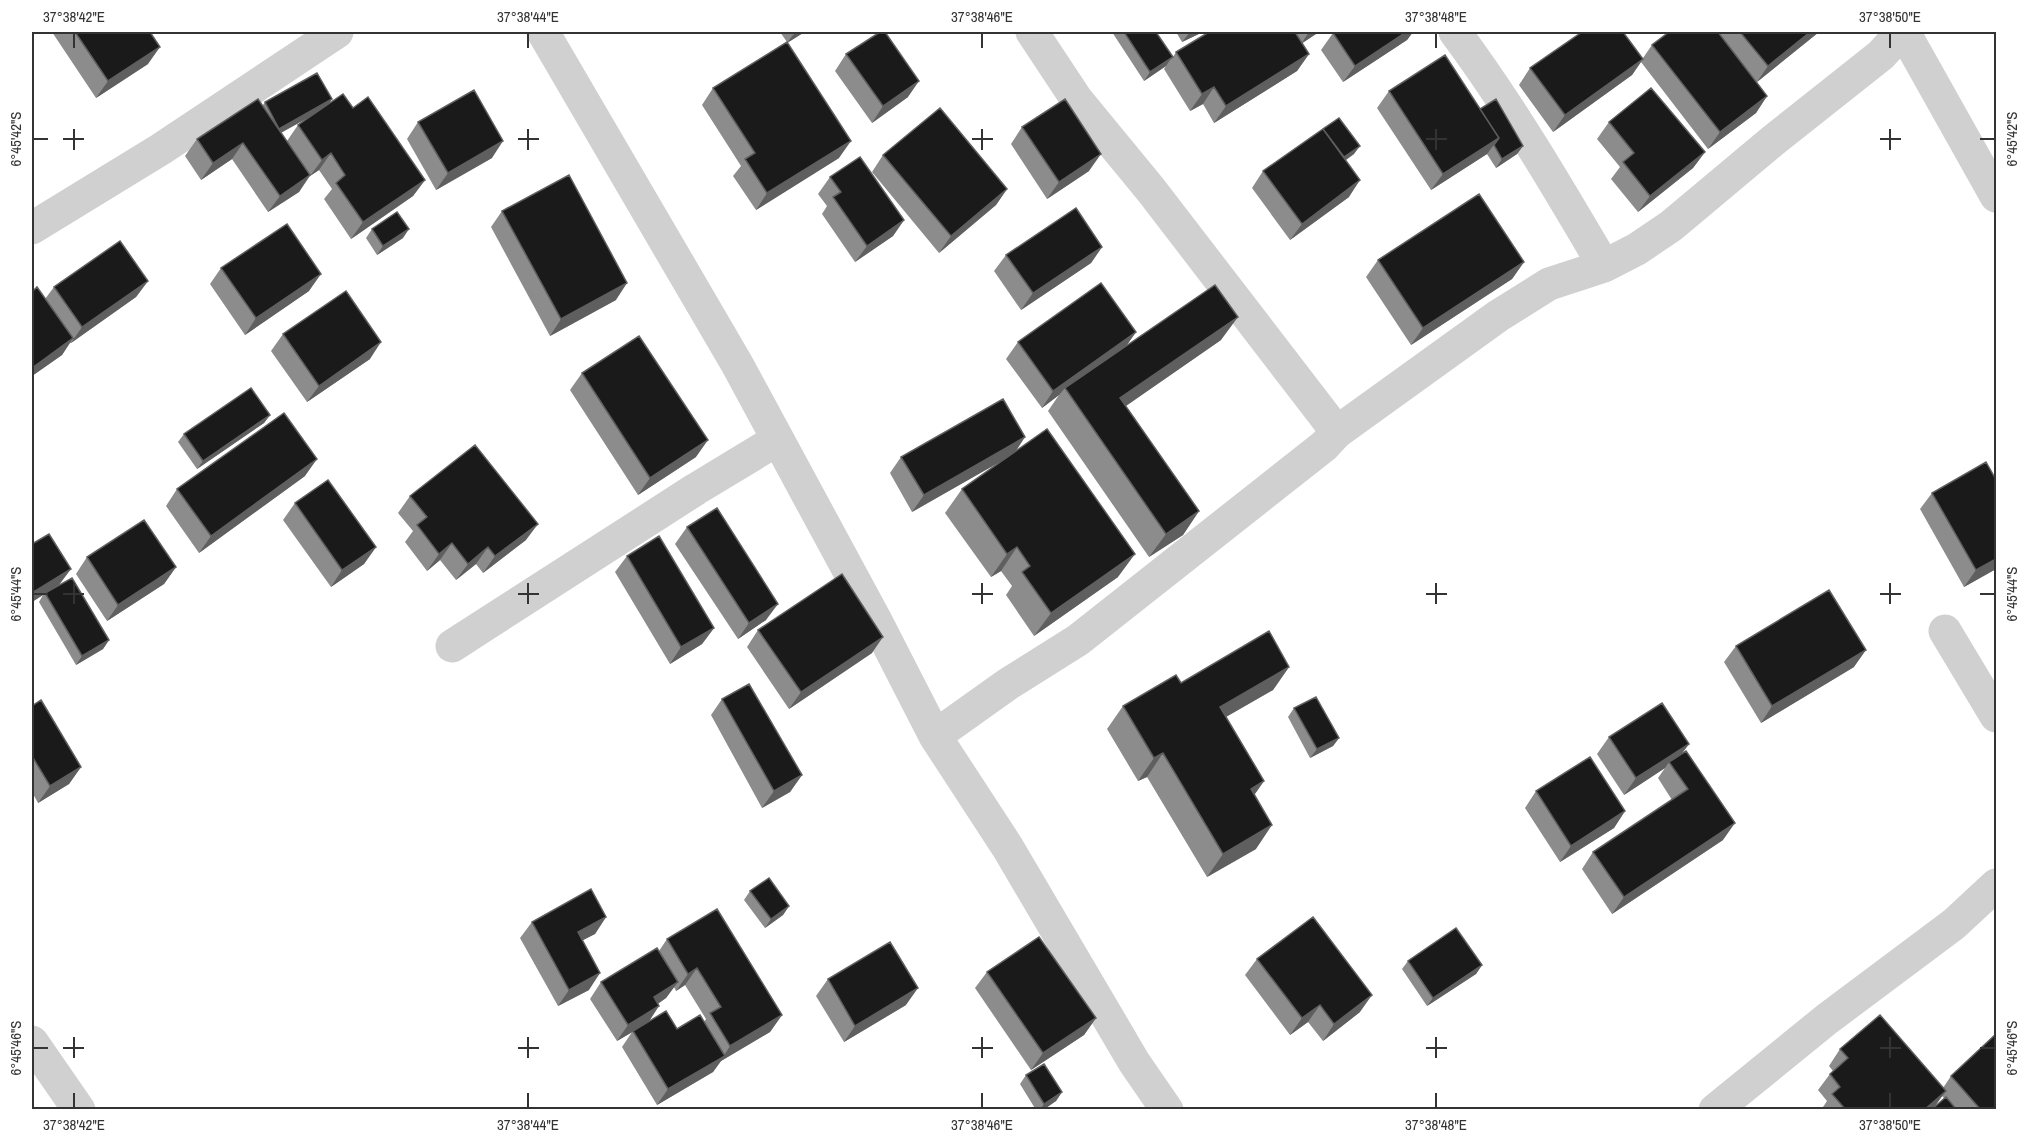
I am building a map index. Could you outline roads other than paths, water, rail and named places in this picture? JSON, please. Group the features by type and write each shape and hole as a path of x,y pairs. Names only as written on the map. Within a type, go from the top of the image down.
{"street":[{"path":"32,228 161,149 337,32"},
{"path":"543,32 737,364 875,619 934,736 1008,848 1134,1062 1167,1110"},
{"path":"1032,32 1077,100 1151,190 1337,432"},
{"path":"1455,32 1479,64 1548,171 1604,266"},
{"path":"934,736 1008,684 1078,640 1324,446 1337,432 1506,311 1549,284 1604,266 1637,249 1671,226 1881,55 1903,32 1996,196"},
{"path":"452,646 696,489 777,440"},
{"path":"1945,631 1996,716"},
{"path":"1715,1110 1827,1018 1954,924 1996,885"},
{"path":"32,1042 80,1110"}]}
